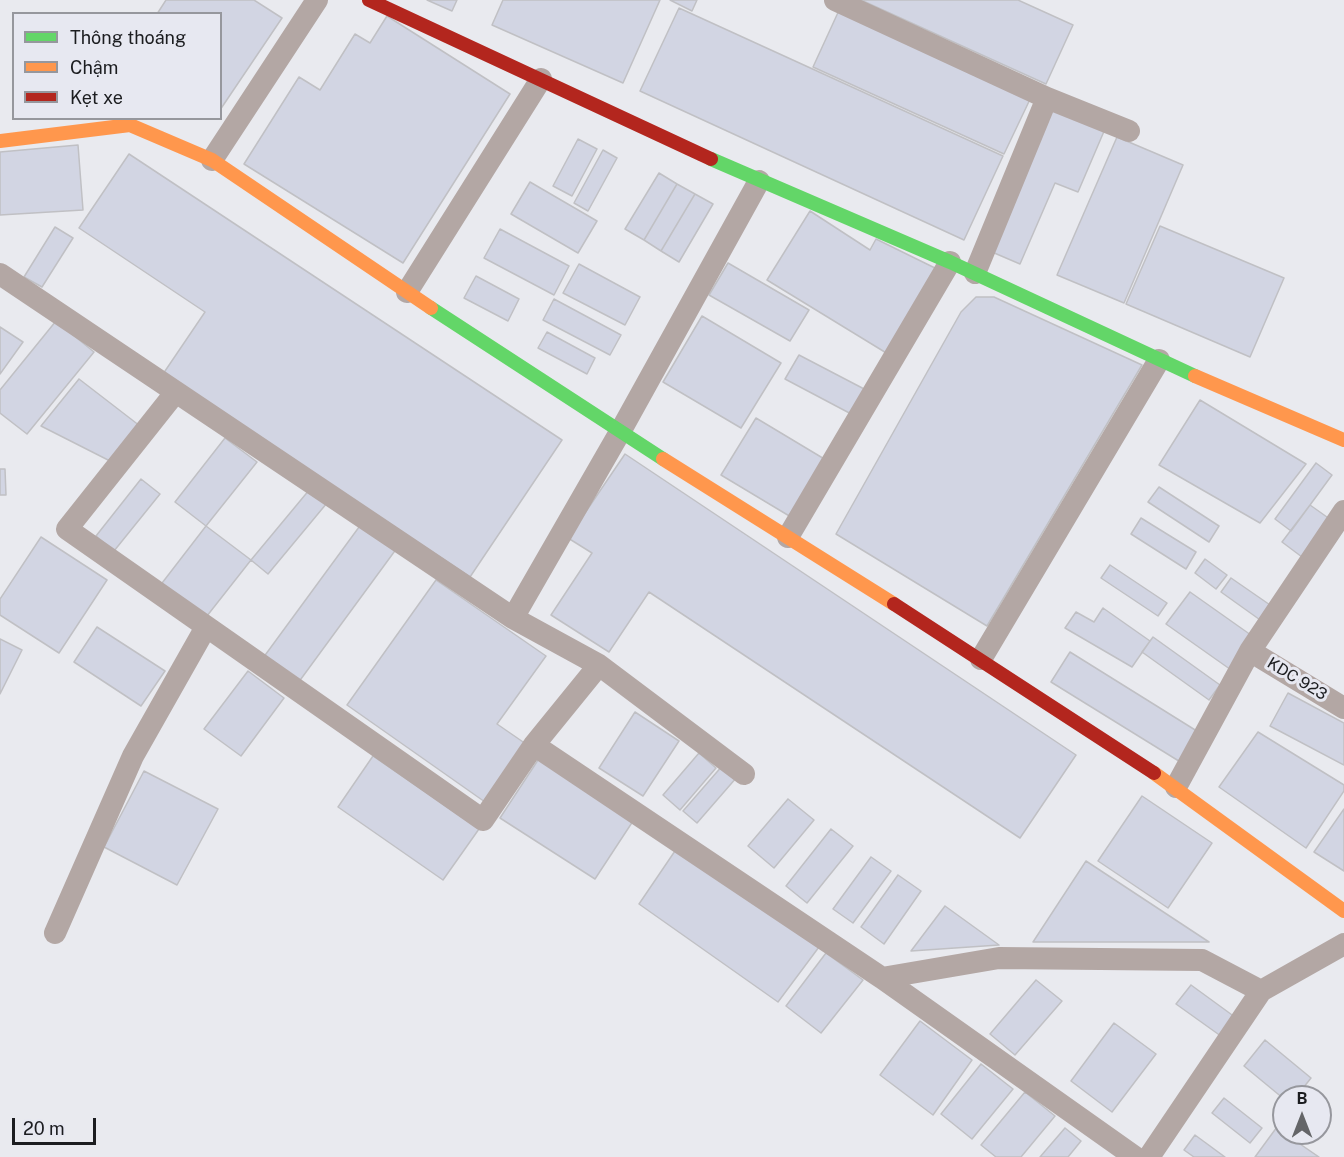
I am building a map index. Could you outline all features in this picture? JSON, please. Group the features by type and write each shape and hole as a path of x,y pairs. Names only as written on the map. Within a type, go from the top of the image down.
{"street":[{"path":"212,160 317,0"},
{"path":"369,0 759,181 975,273 1159,360 1344,440"},
{"path":"835,0 1047,98 1129,131"},
{"path":"407,292 541,79"},
{"path":"975,273 1047,98"},
{"path":"0,141 130,125 212,160 620,432 981,659 1176,787 1344,911"},
{"path":"513,618 620,432 759,181"},
{"path":"788,537 950,262"},
{"path":"0,273 175,393 513,618 599,665 744,774"},
{"path":"981,659 1159,360"},
{"path":"175,393 67,529 483,820 534,745 599,665"},
{"path":"1176,787 1250,651 1344,511"},
{"path":"55,933 133,756 206,627"},
{"name":"KDC 923","path":"1250,651 1344,708"},
{"path":"534,745 882,978 1135,1157"},
{"path":"1149,1157 1261,991 1344,944"},
{"path":"882,978 999,958 1202,960 1261,991"}],"building":[{"path":"166,0 254,0 282,18 222,107 222,12 158,12"},
{"path":"427,0 457,0 452,11"},
{"path":"503,0 660,0 623,83 492,25"},
{"path":"670,0 697,0 692,11"},
{"path":"861,0 1018,0 1073,25 1046,84"},
{"path":"841,6 1033,93 1004,154 813,67"},
{"path":"679,8 1003,156 964,240 640,91"},
{"path":"387,16 510,94 403,263 244,164 299,77 320,90 355,34 370,43"},
{"path":"1048,105 1105,129 1078,192 1055,183 1020,264 985,249"},
{"path":"1117,137 1183,165 1124,303 1057,275"},
{"path":"578,139 597,149 572,196 553,186"},
{"path":"78,145 83,210 0,215 0,152"},
{"path":"603,150 617,158 588,211 574,203"},
{"path":"129,154 562,440 470,577 163,374 205,312 79,228"},
{"path":"659,173 677,184 644,240 625,229"},
{"path":"530,182 597,221 578,253 511,214"},
{"path":"677,184 695,194 661,251 644,240"},
{"path":"695,194 713,204 679,262 661,251"},
{"path":"810,211 870,250 876,239 939,270 888,354 767,280"},
{"path":"1160,226 1284,278 1250,357 1126,304"},
{"path":"55,227 73,238 42,287 24,277"},
{"path":"500,229 569,266 554,295 484,258"},
{"path":"728,263 809,310 790,341 709,295"},
{"path":"579,264 640,297 625,325 563,293"},
{"path":"476,276 519,299 508,321 464,298"},
{"path":"976,297 994,297 1142,365 987,626 836,534 961,312"},
{"path":"554,299 621,335 610,355 543,320"},
{"path":"702,316 781,363 741,428 663,382"},
{"path":"56,321 94,352 27,434 0,413 0,390"},
{"path":"0,327 23,342 0,374"},
{"path":"547,332 595,358 587,374 538,348"},
{"path":"799,355 868,391 855,416 785,379"},
{"path":"79,379 140,426 112,462 41,426"},
{"path":"1200,400 1306,464 1260,523 1159,465"},
{"path":"756,418 826,460 791,517 721,475"},
{"path":"225,438 257,462 206,526 175,502"},
{"path":"625,454 1076,755 1020,838 649,592 609,652 551,615 592,553 568,538"},
{"path":"1316,463 1332,475 1291,531 1275,519"},
{"path":"0,469 5,469 6,495 0,495"},
{"path":"141,479 160,494 114,551 96,536"},
{"path":"1159,487 1219,526 1209,542 1148,502"},
{"path":"310,489 327,503 268,574 251,560"},
{"path":"1310,505 1334,522 1306,560 1282,542"},
{"path":"1141,518 1196,552 1186,569 1131,534"},
{"path":"362,523 397,548 298,683 263,658"},
{"path":"206,526 251,560 203,621 159,587"},
{"path":"41,537 107,580 59,653 0,615 0,599"},
{"path":"1205,559 1227,575 1216,589 1195,573"},
{"path":"1110,565 1167,603 1158,616 1101,578"},
{"path":"1231,578 1273,607 1263,622 1221,592"},
{"path":"436,580 546,656 497,724 526,744 485,802 347,705"},
{"path":"1190,592 1258,640 1234,672 1166,624"},
{"path":"1103,608 1150,641 1132,667 1065,628 1076,612 1094,622"},
{"path":"97,627 165,671 141,706 74,662"},
{"path":"1153,637 1220,685 1209,700 1142,652"},
{"path":"0,639 22,650 0,694"},
{"path":"1070,652 1200,733 1182,763 1051,682"},
{"path":"248,671 284,698 241,756 204,729"},
{"path":"1288,693 1344,723 1344,765 1270,726"},
{"path":"635,712 679,741 643,796 599,768"},
{"path":"1258,732 1344,785 1344,791 1306,848 1219,787"},
{"path":"699,753 716,768 680,810 663,795"},
{"path":"373,756 479,829 443,880 338,807"},
{"path":"540,757 635,818 595,879 500,818"},
{"path":"723,765 737,777 697,823 683,811"},
{"path":"144,771 218,809 177,885 104,847"},
{"path":"1142,796 1212,843 1168,908 1098,861"},
{"path":"788,799 814,820 774,868 748,846"},
{"path":"1344,809 1344,871 1314,852"},
{"path":"831,829 853,846 807,903 786,886"},
{"path":"677,848 819,947 778,1002 639,904"},
{"path":"871,857 891,871 853,923 833,909"},
{"path":"1086,861 1209,942 1033,942"},
{"path":"898,875 921,891 884,944 861,927"},
{"path":"945,906 999,945 911,951"},
{"path":"826,953 863,980 821,1033 786,1006"},
{"path":"1036,980 1062,1001 1015,1055 990,1034"},
{"path":"1191,985 1239,1020 1225,1039 1176,1004"},
{"path":"920,1021 972,1060 933,1115 880,1075"},
{"path":"1114,1023 1156,1054 1112,1112 1071,1081"},
{"path":"1265,1040 1311,1078 1305,1085 1272,1085 1272,1089 1244,1066"},
{"path":"981,1064 1013,1089 972,1139 941,1114"},
{"path":"1025,1092 1055,1116 1021,1157 996,1157 981,1145"},
{"path":"1224,1098 1262,1128 1250,1143 1212,1113"},
{"path":"1065,1128 1081,1141 1068,1157 1040,1157"},
{"path":"1272,1134 1272,1145 1302,1145 1319,1157 1255,1157"},
{"path":"1195,1135 1225,1157 1194,1157 1184,1150"}],"traffic: fast":[{"path":"711,159 950,262 1195,376"},
{"path":"431,308 663,459"}],"traffic: slow":[{"path":"0,141 130,125 212,160 431,308"},
{"path":"1195,376 1344,440"},
{"path":"663,459 894,604"},
{"path":"1154,773 1344,911"}],"traffic: jam":[{"path":"369,0 711,159"},
{"path":"894,604 1154,773"}]}
